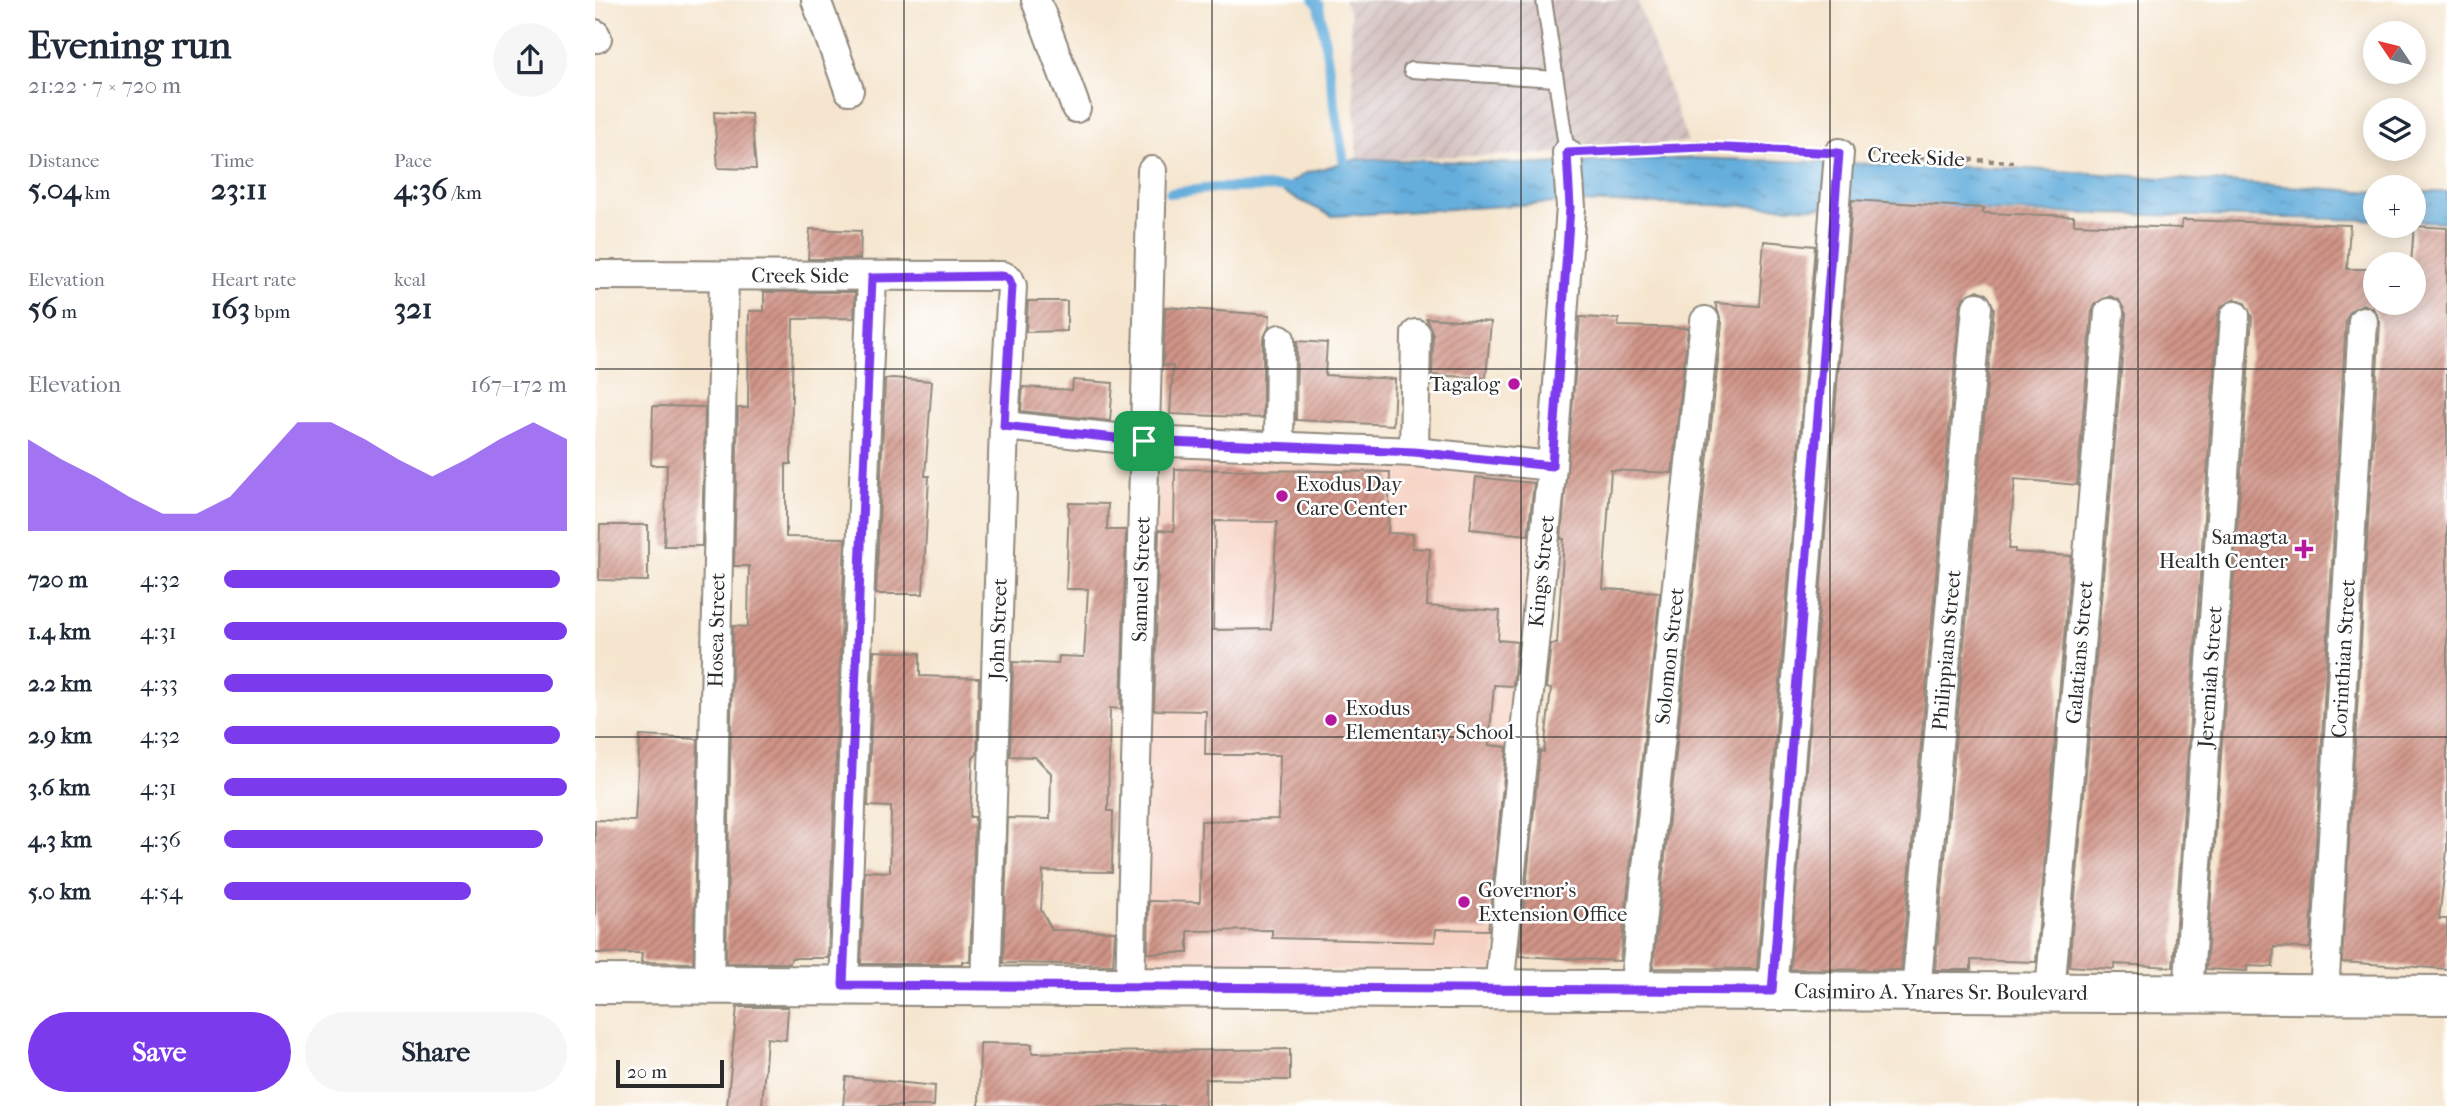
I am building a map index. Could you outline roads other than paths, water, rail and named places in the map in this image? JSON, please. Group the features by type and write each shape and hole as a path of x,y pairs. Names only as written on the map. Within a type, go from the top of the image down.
{"main road":[{"name":"Casimiro A. Ynares Sr. Boulevard","path":"595,984 2447,995"}],"street":[{"path":"816,0 849,90"},
{"path":"1036,0 1076,108"},
{"name":"Kings Street","path":"1499,989 1552,466 1570,207 1567,157"},
{"path":"1772,991 1839,158"},
{"name":"Samuel Street","path":"1130,987 1152,171"},
{"name":"Creek Side","path":"595,275 872,278 1003,276"},
{"name":"Hosea Street","path":"709,984 724,276"},
{"name":"John Street","path":"986,987 1004,426 1012,286 1009,279 1003,276"},
{"path":"843,985 872,278"},
{"name":"Philippians Street","path":"1916,992 1977,307"},
{"name":"Galatians Street","path":"2050,992 2109,313"},
{"name":"Jeremiah Street","path":"2187,993 2235,316"},
{"name":"Solomon Street","path":"1634,990 1705,321"},
{"name":"Corinthian Street","path":"2324,994 2363,321"},
{"path":"1414,452 1416,334"},
{"path":"1279,447 1280,340"},
{"path":"1004,426 1144,441 1414,452 1552,466"}],"lane":[{"path":"1544,0 1567,157"},
{"path":"1411,70 1556,79"}],"water":[{"path":"1692,158 2028,169 2363,191 2363,220 1572,202 1332,216 1279,190 1306,173 1357,159 1539,164"},
{"path":"2426,192 2447,192 2447,222 2426,221"}],"waterway":[{"path":"1314,0 1319,5 1346,176"},
{"path":"1170,193 1214,188 1296,187"}],"place":[{"name":"Tagalog","path":"1514,384"},
{"name":"Exodus Day Care Center","path":"1282,496"},
{"name":"Samagta Health Center","path":"2304,549"},
{"name":"Exodus Elementary School","path":"1331,720"},
{"name":"Governor’s Extension Office","path":"1464,902"}]}
